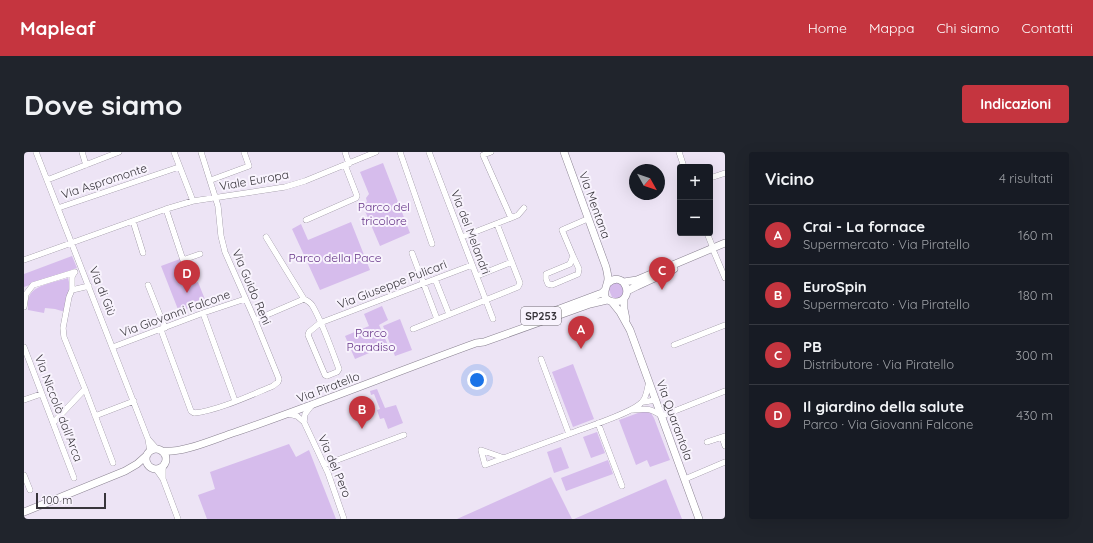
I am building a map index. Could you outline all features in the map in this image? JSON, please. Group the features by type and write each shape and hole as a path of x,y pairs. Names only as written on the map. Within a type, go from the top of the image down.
{"main road":[{"name":"Via Mentana","path":"564,152 606,266 608,278 606,287"},
{"name":"Via Piratello","path":"627,291 714,250 725,243"},
{"name":"Via Piratello","path":"476,343 480,339 602,293 614,279 621,281 637,280 714,250 725,248"},
{"name":"Via Mentana","path":"606,266 621,281"},
{"path":"621,281 627,286 624,299"},
{"path":"606,287 604,294 610,301"},
{"name":"Via Piratello","path":"24,512 125,471 154,451 188,448 289,414 476,343 484,342 590,304 610,301 617,302 624,299"},
{"name":"Via Quarantola","path":"624,299 624,309 629,330"},
{"name":"Via Quarantola","path":"610,301 620,312 629,330 699,519"},
{"name":"Via Piratello","path":"125,471 159,466 188,448"},
{"path":"154,451 165,453 159,466 146,462 154,451"}],"street":[{"name":"Via di Giù","path":"36,152 154,451"},
{"path":"82,152 86,165"},
{"path":"47,180 119,152"},
{"path":"174,152 193,201"},
{"name":"Via Guido Reni","path":"201,152 216,197 225,252 279,379 273,386 235,401"},
{"path":"211,180 249,166 244,152"},
{"path":"306,220 356,198 357,196 347,164 345,152"},
{"name":"Viale Europa","path":"24,260 166,209 193,201 285,187 305,181 376,152"},
{"path":"400,152 432,244"},
{"name":"Via dei Melandri","path":"428,152 493,319"},
{"path":"491,152 483,155 511,218"},
{"path":"679,152 683,164"},
{"name":"Via Aspromonte","path":"58,208 179,167"},
{"path":"713,177 725,173"},
{"path":"462,237 511,218 524,208"},
{"path":"166,209 183,260 200,254"},
{"path":"573,256 570,264 546,274 548,284 552,285 578,274 579,269 562,230 585,220"},
{"path":"132,221 143,253"},
{"path":"413,329 518,287 519,284 512,262 497,224"},
{"path":"708,236 725,278"},
{"path":"266,237 304,299 309,301 312,305 320,323 339,369 337,372 327,376 325,375 308,335 309,332 320,323"},
{"path":"412,253 437,319"},
{"path":"477,276 512,262"},
{"name":"Via Giuseppe Pulicari","path":"320,323 472,265"},
{"path":"24,307 26,294 33,285 83,270"},
{"path":"74,273 72,277 72,290 69,297 63,332 114,463"},
{"path":"435,279 449,314"},
{"path":"148,285 191,412 194,413 201,413 235,401 203,313"},
{"path":"72,290 89,286"},
{"name":"Via Giovanni Falcone","path":"113,347 245,299"},
{"path":"255,320 304,299"},
{"path":"674,345 725,325"},
{"name":"Via Niccolò dall'Arca","path":"24,347 74,478"},
{"path":"541,359 569,434"},
{"path":"632,410 642,402 647,391 649,381"},
{"path":"53,423 85,389"},
{"path":"646,408 655,411 662,416 725,391"},
{"path":"24,400 41,394"},
{"path":"642,402 656,400"},
{"path":"504,458 632,410 646,408 656,400"},
{"path":"95,416 134,401"},
{"path":"304,422 306,414 312,405"},
{"path":"289,414 298,416 304,422"},
{"name":"Via del Pero","path":"304,422 324,465 344,519"},
{"path":"598,423 622,486"},
{"path":"324,465 404,435"},
{"path":"707,442 724,436 725,446"},
{"path":"684,480 725,462"},
{"path":"159,466 178,519"},
{"path":"24,476 30,490"}],"green space":[{"name":"Parco del tricolore","path":"383,163 410,233 380,246 362,204 367,202 366,198 369,194 360,172"},
{"name":"Parco della Pace","path":"351,222 370,270 320,290 292,229 301,224 308,240"},
{"path":"72,256 77,268 24,287 24,274"},
{"path":"180,259 190,285 198,282 206,302 179,312 161,266"},
{"path":"68,278 70,286 65,312 45,308 44,313 28,310 28,299 36,289 46,284"},
{"path":"615,282 624,285 623,297 616,299 612,297 609,290 609,286"},
{"name":"Parco Paradiso","path":"382,306 388,320 379,325 388,345 355,359 345,336 369,326 364,314"},
{"path":"400,319 412,350 395,356 383,326"},
{"path":"573,364 594,419 573,427 552,372"},
{"path":"377,389 385,408 396,405 403,423 388,429 384,418 380,419 377,410 380,409 374,394 371,395 370,391"},
{"path":"647,411 651,413 654,418 670,460 650,467 647,460 636,465 619,420"},
{"path":"597,432 605,453 591,458 583,437"},
{"path":"289,444 296,457 309,450 336,519 207,519 198,495 215,489 210,472"},
{"path":"561,447 569,468 554,473 547,452"},
{"path":"608,460 613,474 566,491 561,478"},
{"path":"551,477 572,519 457,519"},
{"path":"666,479 682,519 574,519"}],"place":[{"name":"PB","path":"662,290"},
{"name":"Il giardino della salute","path":"187,293"},
{"name":"Crai - La fornace","path":"581,349"},
{"name":"EuroSpin","path":"362,429"}]}
